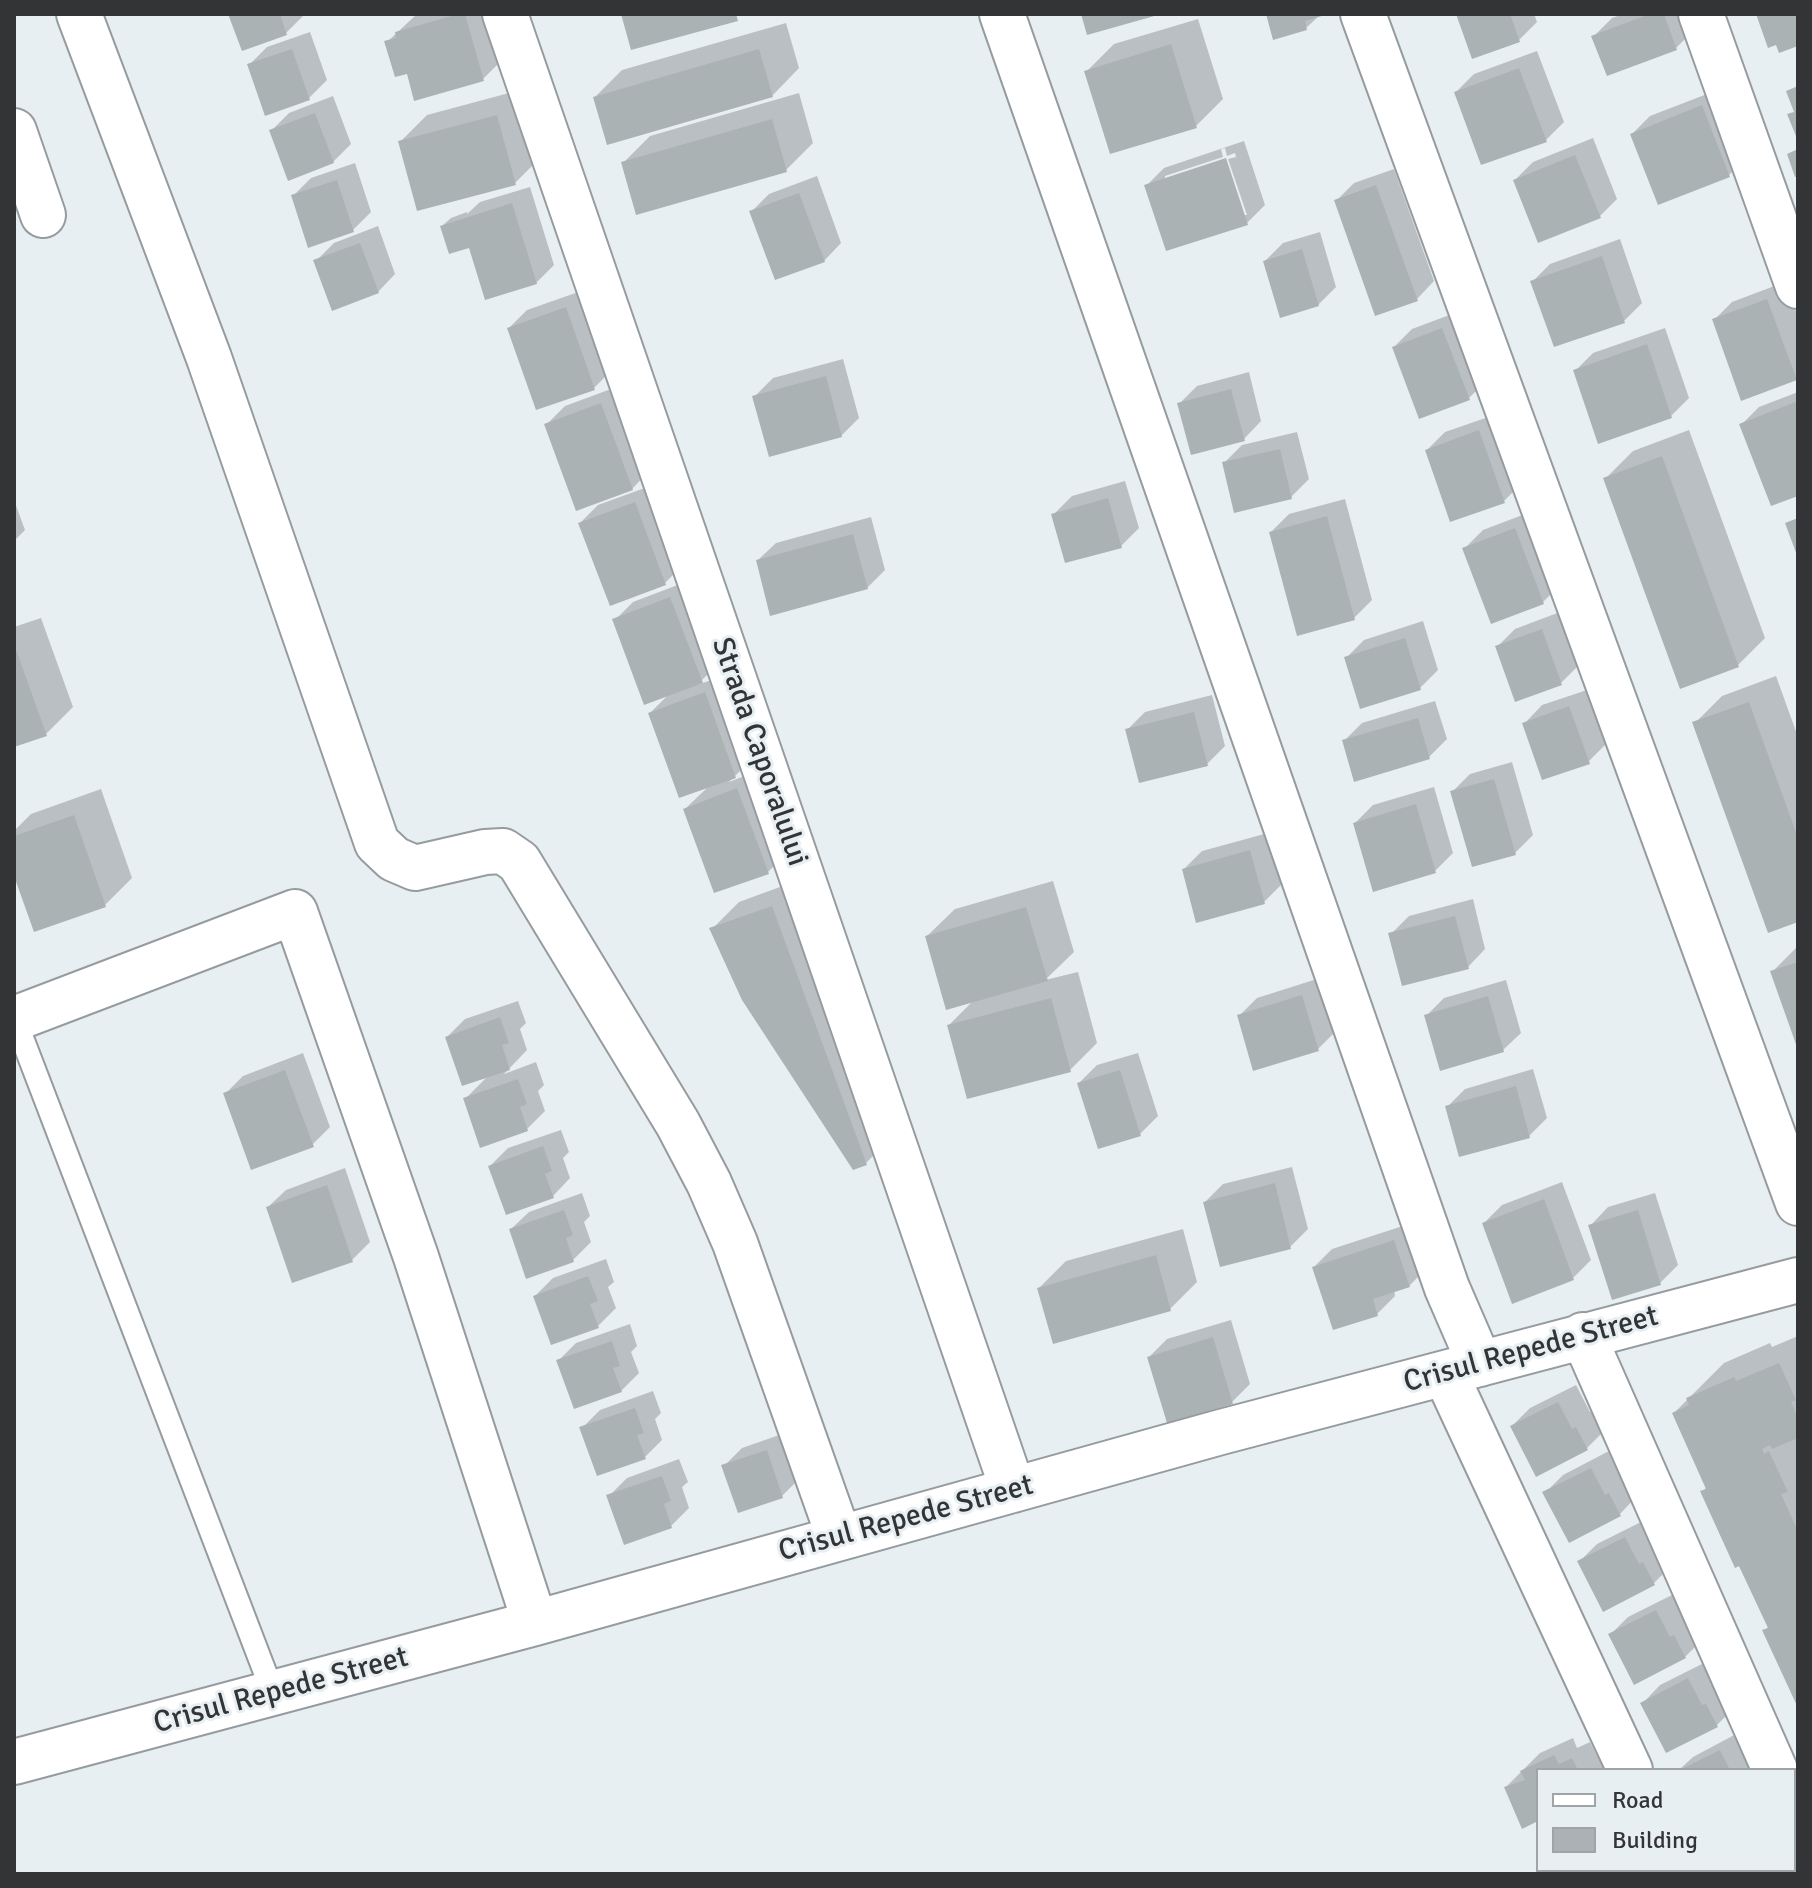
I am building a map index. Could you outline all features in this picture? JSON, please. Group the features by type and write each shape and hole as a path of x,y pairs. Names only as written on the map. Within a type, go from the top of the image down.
{"street":[{"path":"79,14 209,358 377,843 394,859 415,868 485,852 503,851 519,862 678,1124 709,1183 735,1243 839,1537"},
{"name":"Strada Caporalului","path":"505,14 1013,1490"},
{"path":"1002,14 1447,1288 1462,1368 1629,1768"},
{"path":"1363,14 1798,1203"},
{"path":"1701,14 1798,286"},
{"path":"14,131 43,215"},
{"path":"14,1018 295,912 416,1257 535,1623"},
{"name":"Crisul Repede Street","path":"14,1762 535,1623 1221,1432 1798,1280"},
{"path":"1583,1335 1774,1768"}],"lane":[{"path":"14,1018 273,1693"}],"building":[{"path":"228,14 280,14 287,35 242,51"},
{"path":"465,14 484,81 414,101 407,74 395,77 384,41 396,38 395,32"},
{"path":"621,14 736,14 738,21 631,50"},
{"path":"1081,14 1158,14 1158,15 1087,35"},
{"path":"1266,14 1325,15 1305,21 1307,30 1273,40"},
{"path":"1456,14 1510,14 1520,42 1472,59"},
{"path":"1650,14 1664,14 1677,50 1607,76 1591,36"},
{"path":"1756,14 1798,14 1798,46 1779,53 1776,45 1768,48"},
{"path":"1171,44 1197,128 1110,154 1084,71"},
{"path":"292,49 310,100 265,116 247,64"},
{"path":"759,49 773,97 607,145 593,97"},
{"path":"1519,68 1547,142 1481,165 1454,92"},
{"path":"1798,86 1798,141 1787,114 1794,112 1786,91"},
{"path":"1702,105 1730,177 1658,205 1630,134"},
{"path":"315,113 334,163 288,181 269,130"},
{"path":"497,115 516,185 417,211 398,141"},
{"path":"772,119 787,172 636,215 621,162"},
{"path":"1798,149 1798,176 1795,177 1787,154"},
{"path":"1575,155 1601,218 1538,243 1513,180"},
{"path":"1226,158 1248,225 1166,251 1144,185"},
{"path":"337,180 354,232 308,248 291,195"},
{"path":"1376,185 1418,301 1375,316 1334,200"},
{"path":"799,193 825,262 775,280 749,211"},
{"path":"512,203 537,284 485,300 469,248 449,254 440,226"},
{"path":"360,243 379,293 332,311 313,260"},
{"path":"1302,249 1319,306 1280,318 1263,261"},
{"path":"1602,256 1625,323 1554,347 1530,281"},
{"path":"1767,299 1797,380 1741,401 1712,319"},
{"path":"566,307 595,390 536,410 507,328"},
{"path":"1442,328 1470,400 1419,419 1392,347"},
{"path":"1647,344 1672,418 1598,444 1573,370"},
{"path":"826,376 842,437 769,457 752,396"},
{"path":"1231,389 1245,441 1191,455 1177,403"},
{"path":"1798,401 1798,496 1771,506 1739,424"},
{"path":"601,403 633,490 576,511 544,424"},
{"path":"1479,430 1505,503 1450,522 1425,450"},
{"path":"1280,449 1292,499 1234,513 1222,462"},
{"path":"1662,456 1739,667 1680,689 1603,478"},
{"path":"1108,498 1122,548 1065,563 1051,514"},
{"path":"635,502 666,585 610,606 578,523"},
{"path":"1327,516 1355,620 1297,636 1269,532"},
{"path":"1798,518 1798,558 1785,523"},
{"path":"1515,528 1544,604 1491,624 1462,548"},
{"path":"853,534 868,589 770,616 756,560"},
{"path":"670,597 703,683 644,705 612,619"},
{"path":"1542,629 1562,685 1515,702 1495,646"},
{"path":"1405,638 1421,690 1360,709 1344,657"},
{"path":"14,644 47,736 14,747"},
{"path":"705,692 736,778 679,798 648,713"},
{"path":"1749,702 1798,838 1798,922 1768,933 1692,722"},
{"path":"1569,706 1590,764 1542,780 1522,723"},
{"path":"1194,712 1208,766 1139,783 1125,729"},
{"path":"1418,718 1430,759 1354,782 1342,740"},
{"path":"1494,779 1516,855 1472,867 1450,791"},
{"path":"737,788 769,874 714,893 683,809"},
{"path":"1416,804 1436,873 1373,892 1353,823"},
{"path":"74,815 106,907 34,932 14,876 14,836"},
{"path":"1250,850 1265,904 1196,923 1182,869"},
{"path":"772,906 867,1165 853,1170 742,1000 709,928"},
{"path":"1026,907 1048,981 946,1010 925,936"},
{"path":"1455,916 1469,969 1402,986 1388,933"},
{"path":"1798,962 1798,1050 1770,971"},
{"path":"1302,995 1319,1051 1253,1071 1237,1015"},
{"path":"1488,996 1504,1052 1440,1071 1424,1015"},
{"path":"1051,998 1071,1072 967,1099 947,1025"},
{"path":"500,1017 509,1043 502,1045 510,1070 462,1086 445,1037"},
{"path":"285,1070 314,1147 251,1170 223,1093"},
{"path":"1120,1070 1141,1136 1098,1149 1077,1083"},
{"path":"518,1079 527,1104 520,1107 528,1131 480,1148 463,1098"},
{"path":"1516,1086 1530,1138 1459,1157 1445,1106"},
{"path":"543,1146 552,1171 545,1174 554,1198 506,1215 488,1166"},
{"path":"1275,1183 1291,1249 1220,1267 1203,1202"},
{"path":"327,1185 353,1262 292,1283 266,1207"},
{"path":"1544,1199 1574,1280 1512,1304 1482,1223"},
{"path":"564,1210 573,1235 566,1238 574,1262 526,1279 509,1229"},
{"path":"1638,1210 1661,1285 1612,1300 1588,1225"},
{"path":"1394,1240 1410,1287 1373,1299 1378,1316 1333,1330 1312,1267"},
{"path":"1156,1255 1171,1311 1053,1344 1037,1288"},
{"path":"588,1276 598,1301 590,1304 599,1328 551,1345 533,1296"},
{"path":"1213,1337 1233,1404 1167,1423 1147,1357"},
{"path":"612,1341 620,1366 613,1368 622,1392 574,1409 556,1360"},
{"path":"1779,1363 1796,1400 1791,1402 1798,1418 1798,1438 1772,1449 1770,1445 1762,1449 1764,1454 1769,1451 1788,1492 1781,1494 1798,1531 1798,1708 1762,1630 1768,1628 1739,1566 1735,1568 1700,1491 1706,1489 1672,1413 1689,1405 1686,1398 1734,1377 1736,1381"},
{"path":"1558,1402 1572,1429 1576,1427 1588,1450 1536,1477 1510,1426"},
{"path":"635,1408 644,1433 637,1435 646,1459 597,1476 579,1427"},
{"path":"767,1450 783,1498 738,1513 721,1465"},
{"path":"1591,1468 1605,1495 1609,1493 1621,1516 1569,1543 1542,1492"},
{"path":"662,1476 671,1501 664,1504 672,1528 624,1545 606,1495"},
{"path":"1625,1537 1639,1564 1643,1562 1655,1585 1603,1612 1577,1561"},
{"path":"1656,1610 1670,1637 1674,1635 1686,1658 1634,1685 1608,1634"},
{"path":"1688,1678 1718,1727 1666,1753 1640,1703"},
{"path":"1720,1750 1729,1768 1684,1768"},
{"path":"1554,1755 1559,1764 1572,1758 1577,1768 1536,1768 1536,1822 1522,1829 1504,1787 1525,1780 1520,1771"},
{"path":"1720,1872 1775,1872 1771,1874"}]}
